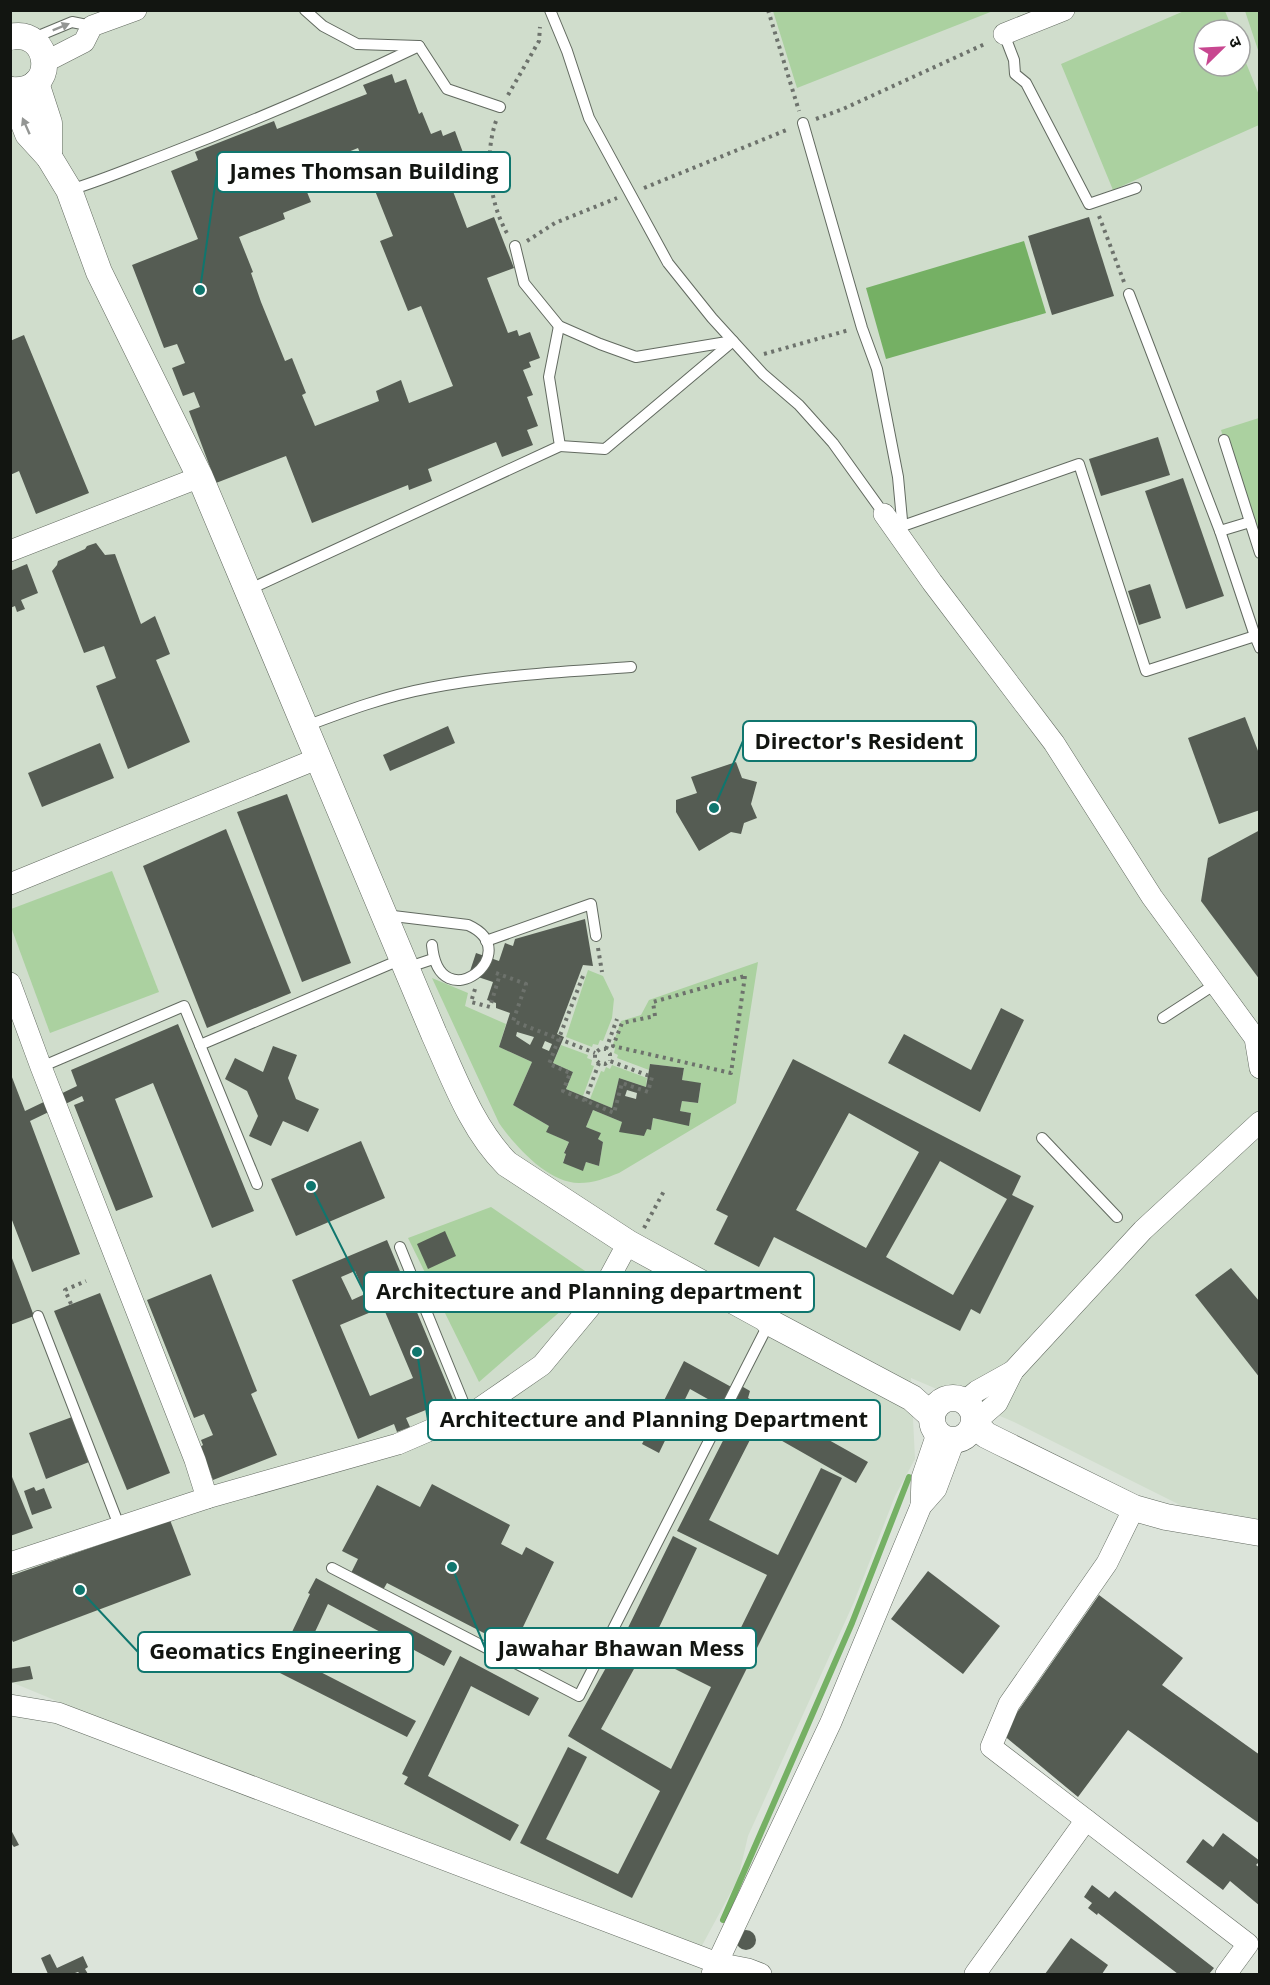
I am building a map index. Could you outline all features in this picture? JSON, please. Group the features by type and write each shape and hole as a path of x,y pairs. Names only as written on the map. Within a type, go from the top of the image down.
{"street":[{"path":"1004,34 1064,10"},
{"path":"134,11 92,26 84,42 41,73 29,89 11,90 28,134 49,157 69,190 99,272 200,477 466,1106 495,1152 507,1164 635,1237 770,1322 952,1422 986,1435 1134,1508 1166,1517 1260,1533"},
{"path":"17,34 43,53 41,73 50,123 49,157"},
{"path":"10,551 200,477"},
{"path":"889,522 1054,743 1152,897 1257,1039 1260,1068"},
{"path":"10,884 319,758"},
{"path":"10,983 195,1460 207,1498"},
{"path":"714,1969 831,1722 921,1506 936,1489 952,1422 977,1390 1013,1371 1143,1230 1260,1122"},
{"path":"10,1563 207,1498 398,1444 477,1410 543,1365 600,1295 635,1237"},
{"path":"1134,1508 1107,1563 1009,1704 991,1747 1248,1944 1226,1974"},
{"path":"10,1706 58,1713 714,1969 747,1969 761,1974"},
{"path":"975,1974 1086,1820"}],"lane":[{"path":"305,10 323,26 357,44 419,46"},
{"path":"550,10 567,51 589,118 668,263 748,358 799,405 833,443 889,522"},
{"path":"17,34 72,22 92,26"},
{"path":"1004,34 1014,60 1015,74 1026,82 1089,204 1136,188"},
{"path":"419,46 447,89 500,107"},
{"path":"69,190 112,177 252,121 362,74 419,46"},
{"path":"803,123 862,328 877,369 898,477 902,520 889,522"},
{"path":"515,246 524,283 559,326 600,344 636,357 733,341"},
{"path":"1129,294 1220,531 1258,635 1260,648"},
{"path":"559,326 549,377 560,446"},
{"path":"248,590 560,446 605,449 733,341"},
{"path":"1224,440 1260,553"},
{"path":"889,522 1079,464 1146,671 1258,635"},
{"path":"1220,531 1250,522"},
{"path":"305,727 370,702 429,688 524,675 631,668"},
{"path":"486,941 591,904 596,936"},
{"path":"384,915 468,925 476,929 486,941 489,948 488,959 484,968 475,976 455,980 438,970 433,959 432,945"},
{"path":"200,1045 404,964 433,959"},
{"path":"1163,1018 1217,983"},
{"path":"41,1067 184,1006 257,1184"},
{"path":"1042,1138 1117,1217"},
{"path":"400,1247 468,1413"},
{"path":"38,1316 120,1528"},
{"path":"332,1568 579,1696 770,1322"}],"path":[{"path":"768,10 803,123 843,109 982,45"},
{"path":"1089,204 1098,215 1129,294"},
{"path":"748,358 862,328"},
{"path":"596,936 602,972"},
{"path":"484,968 526,984 513,1021 595,1053"},
{"path":"475,988 471,1002 490,1007 500,974"},
{"path":"583,976 549,1064 570,1073 563,1091 614,1113 622,1083 648,1092 652,1077 610,1061"},
{"path":"609,1040 614,1043 613,1046 731,1072 745,976 653,1002 655,1017 622,1023 614,1043"},
{"path":"606,1049 617,1019"},
{"path":"595,1053 600,1049 606,1049"},
{"path":"606,1049 610,1054 610,1061"},
{"path":"595,1053 595,1059 599,1064"},
{"path":"599,1064 610,1061"},
{"path":"585,1101 599,1064"},
{"path":"635,1237 664,1191"},
{"path":"71,1304 65,1290 86,1281"}],"shaded area":[{"path":"773,10 993,11 797,88"},
{"path":"10,11 1259,11 1259,1519 1182,1506 1014,1422 911,1378 915,1459 895,1496 854,1602 748,1836 738,1879 692,1964 11,1682"},
{"path":"1184,11 1225,11 1228,18 1192,18 1192,78 1252,78 1259,95 1259,125 1113,190 1061,64"},
{"path":"1245,11 1259,11 1259,53 1252,32 1252,18 1247,18"},
{"path":"1024,241 1046,313 886,359 866,288"},
{"path":"1259,418 1259,553 1221,430"},
{"path":"112,871 159,992 50,1033 11,927 11,909"},
{"path":"758,962 736,1103 619,1173 584,1183 567,1181 544,1170 523,1152 499,1123 432,978 468,993 465,1006 506,1024 499,1047 532,1062 513,1105 549,1126 547,1132 569,1142 564,1152 566,1154 563,1162 583,1170 586,1162 599,1166 603,1142 598,1139 600,1133 586,1127 593,1110 622,1122 651,1130 653,1118 689,1125 691,1113 680,1111 682,1101 698,1103 701,1084 682,1080 684,1068 650,1064 649,1070 617,1058 618,1055 614,1053 615,1048 612,1047 621,1021 641,1015 649,1000"},
{"path":"588,970 603,976 614,999 612,1018 603,1041 600,1040 598,1045 593,1044 592,1047 566,1037"},
{"path":"561,1045 588,1055 587,1058 592,1060 591,1065 594,1066 583,1096 566,1089 573,1072 553,1063"},
{"path":"612,1065 647,1078 646,1087 619,1078 612,1108 590,1099 601,1071 604,1072 606,1067 610,1069"},
{"path":"491,1207 591,1275 577,1297 479,1382 408,1238"}],"building":[{"path":"392,74 395,83 406,79 419,114 422,112 431,134 441,130 443,136 455,131 465,158 453,163 456,168 446,173 467,228 494,217 514,268 487,278 508,333 517,330 519,336 530,332 540,358 529,362 531,367 523,370 533,395 527,397 538,426 527,430 533,445 502,457 496,442 428,469 432,481 409,490 408,485 312,523 286,456 216,483 189,411 200,407 194,392 183,396 172,368 185,363 177,344 164,348 132,265 198,239 171,171 198,160 195,152 274,121 277,129 367,94 363,85","holes":["358,148 393,236 380,241 408,311 421,306 453,386 409,403 401,380 376,391 379,401 315,426 302,395 306,393 292,358 285,361 261,302 251,273 253,272 239,237 285,219 283,213 311,202 307,192 334,181 326,161"]},
{"path":"1089,217 1114,296 1052,315 1028,236"},
{"path":"24,335 89,493 36,514 19,471 10,475 10,341"},
{"path":"1158,437 1170,475 1101,496 1089,459"},
{"path":"1183,478 1224,596 1186,609 1145,491"},
{"path":"96,543 105,555 115,554 141,624 155,616 170,654 156,660 190,742 128,769 96,686 116,678 104,646 84,653 52,571 58,561"},
{"path":"27,564 38,593 21,600 25,609 17,612 15,606 10,608 10,571"},
{"path":"1150,584 1161,618 1139,625 1128,591"},
{"path":"1245,717 1260,756 1260,810 1219,824 1188,738"},
{"path":"448,726 455,743 390,771 383,755"},
{"path":"100,743 114,778 42,807 28,773"},
{"path":"736,762 742,778 757,782 751,804 757,818 744,823 741,834 731,832 699,851 676,812 676,800 697,793 691,777"},
{"path":"287,794 351,963 302,982 237,812"},
{"path":"226,829 291,993 207,1028 143,866"},
{"path":"1260,830 1260,980 1201,901 1208,858"},
{"path":"585,919 593,966 583,965 557,1034 564,1037 553,1063 573,1072 566,1089 612,1108 619,1078 646,1087 650,1064 684,1068 682,1080 701,1083 698,1103 682,1101 680,1111 691,1113 689,1126 653,1118 651,1130 647,1129 644,1136 619,1132 622,1122 593,1110 586,1127 601,1133 598,1139 603,1142 599,1166 586,1162 583,1171 563,1163 569,1142 546,1132 549,1126 513,1105 532,1062 499,1047 510,1013 496,1008 496,1003 487,1000 493,982 469,974 476,953 499,961 505,943 513,946 515,939","holes":["517,1032 534,1037 530,1045 516,1036","545,1041 552,1044 549,1051 542,1048","627,1090 637,1093 636,1099 625,1096"]},
{"path":"1001,1008 1024,1020 980,1112 888,1063 904,1034 971,1070"},
{"path":"178,1024 254,1211 212,1228 153,1083 115,1099 153,1197 116,1211 74,1105 84,1101 82,1096 30,1121 80,1254 32,1272 10,1215 10,1072 25,1111 77,1086 71,1070"},
{"path":"273,1046 297,1055 288,1078 296,1099 319,1109 308,1132 283,1121 271,1146 249,1136 258,1116 247,1091 225,1079 235,1058 263,1072"},
{"path":"793,1059 1021,1176 1012,1195 1034,1206 980,1314 971,1309 960,1331 774,1237 759,1267 714,1244 728,1216 716,1210","holes":["849,1113 919,1152 866,1248 796,1210","940,1161 1007,1199 953,1295 886,1257"]},
{"path":"361,1141 385,1198 296,1236 271,1179"},
{"path":"445,1231 456,1256 428,1269 417,1244"},
{"path":"387,1240 453,1399 406,1418 410,1427 397,1432 394,1424 358,1439 292,1280","holes":["355,1271 365,1294 352,1300 341,1277","383,1307 413,1378 370,1396 340,1325"]},
{"path":"10,1253 34,1316 10,1325"},
{"path":"1231,1268 1260,1302 1260,1378 1195,1295"},
{"path":"211,1274 257,1391 251,1394 277,1455 213,1480 200,1447 203,1445 201,1440 213,1435 204,1414 194,1418 147,1300"},
{"path":"100,1293 170,1473 127,1490 54,1311"},
{"path":"684,1361 735,1389 738,1384 750,1391 748,1398 762,1405 763,1403 868,1462 856,1483 749,1422 751,1419 739,1412 738,1416 690,1389 659,1453 642,1444"},
{"path":"72,1417 89,1462 46,1479 29,1433"},
{"path":"733,1421 754,1432 709,1520 778,1555 821,1468 842,1478 632,1898 520,1843 568,1747 587,1757 546,1839 618,1874 660,1791 568,1736 618,1646 640,1658 601,1729 671,1769 711,1687 621,1642 673,1536 697,1548 655,1636 721,1668 767,1575 677,1531"},
{"path":"10,1472 33,1528 10,1536"},
{"path":"432,1484 510,1525 501,1544 522,1555 526,1547 554,1562 513,1648 387,1583 383,1590 351,1573 358,1559 342,1551 377,1485 420,1507"},
{"path":"34,1487 36,1491 44,1488 52,1508 32,1515 24,1491"},
{"path":"170,1520 191,1575 13,1642 10,1636 10,1576"},
{"path":"928,1571 1000,1626 963,1674 891,1619"},
{"path":"316,1578 452,1651 444,1666 328,1604 301,1662 416,1721 407,1737 274,1670"},
{"path":"1099,1595 1183,1658 1162,1685 1260,1755 1260,1824 1128,1730 1078,1797 1002,1734"},
{"path":"460,1656 539,1698 529,1716 471,1686 428,1776 519,1825 510,1841 404,1784 408,1777 402,1774"},
{"path":"30,1666 33,1679 10,1683 10,1669"},
{"path":"10,1828 19,1845 14,1847 10,1842"},
{"path":"1223,1833 1260,1861 1256,1865 1260,1868 1260,1906 1230,1881 1223,1890 1186,1862 1203,1839 1213,1847"},
{"path":"1092,1885 1109,1898 1115,1891 1214,1968 1209,1974 1178,1974 1098,1913 1097,1915 1088,1908 1092,1903 1084,1897"},
{"path":"746,1930 753,1933 756,1940 753,1947 746,1950 739,1947 736,1940 739,1933"},
{"path":"1071,1938 1108,1965 1102,1974 1045,1974"},
{"path":"50,1954 57,1968 83,1956 88,1967 85,1969 88,1974 78,1972 48,1974 41,1958"}],"waterway":[{"path":"723,1920 852,1623 909,1477"}],"place":[{"name":"James Thomsan Building","path":"200,290"},
{"name":"Director's Resident","path":"714,808"},
{"name":"Architecture and Planning department","path":"311,1186"},
{"name":"Architecture and Planning Department","path":"417,1352"},
{"name":"Jawahar Bhawan Mess","path":"452,1567"},
{"name":"Geomatics Engineering","path":"80,1590"}]}
